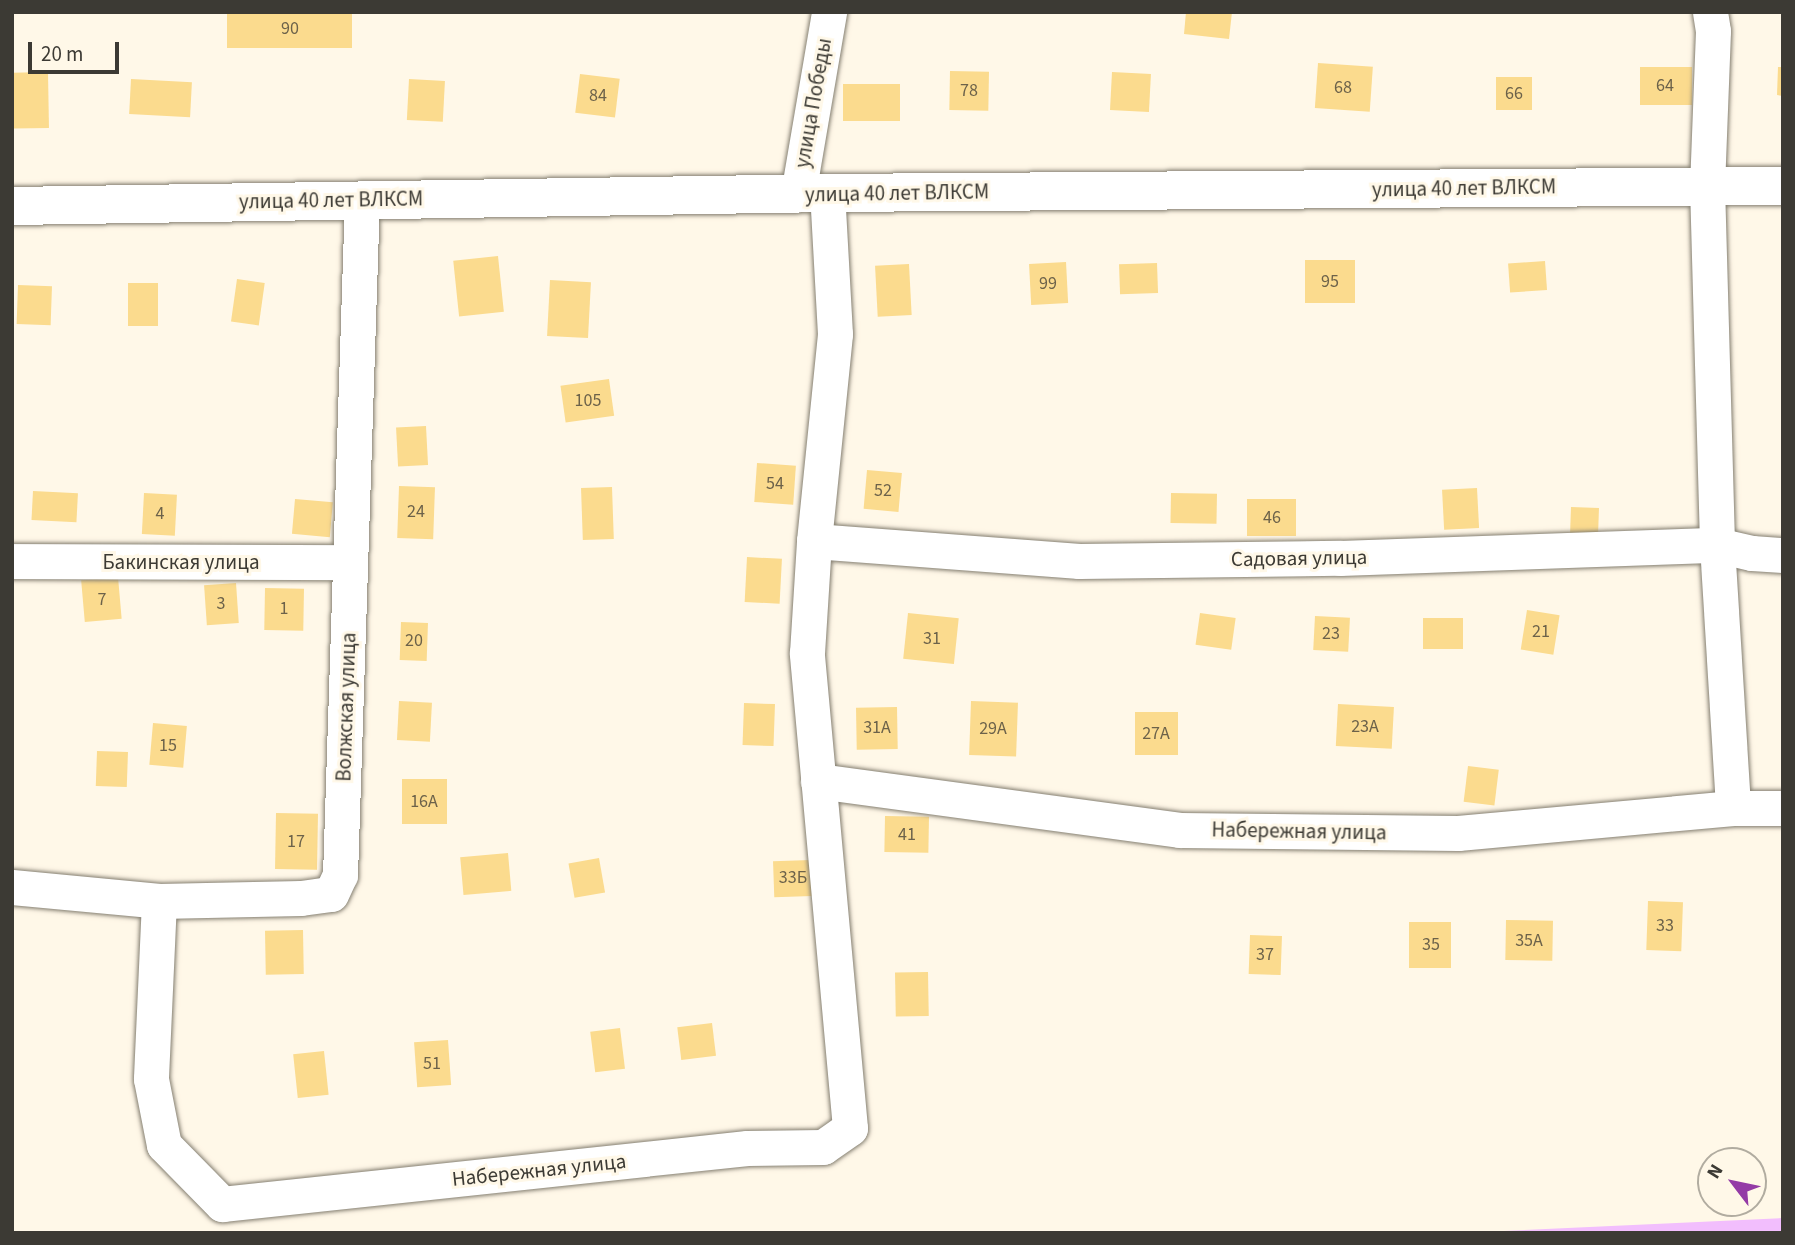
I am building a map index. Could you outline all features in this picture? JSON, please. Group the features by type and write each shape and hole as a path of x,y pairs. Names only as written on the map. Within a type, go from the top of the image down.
{"street":[{"name":"улица Победы","path":"829,12 812,193 835,334 814,541 807,653 850,1128"},
{"path":"1710,12 1713,31 1707,185 1717,545 1732,808"},
{"name":"улица 40 лет ВЛКСМ","path":"12,206 812,193 1783,186"},
{"name":"Волжская улица","path":"12,887 159,901 301,898 331,894 340,875 362,199"},
{"name":"Садовая улица","path":"814,541 1079,561 1340,558 1717,545 1752,554 1783,555"},
{"name":"Бакинская улица","path":"12,561 350,562"},
{"name":"Набережная улица","path":"818,781 1179,830 1458,833 1732,808 1783,808"},
{"name":"Набережная улица","path":"159,901 151,1079 164,1145 222,1205 747,1148 823,1147 850,1128"}],"shaded area":[{"path":"1783,1218 1783,1233 1460,1233"}],"building":[{"path":"227,12 352,12 352,48 227,48"},
{"path":"1186,12 1232,12 1229,39 1184,34"},
{"path":"1318,63 1373,67 1370,112 1315,108"},
{"path":"1640,67 1692,67 1692,105 1640,105"},
{"path":"1778,67 1783,67 1783,96 1777,95"},
{"path":"950,71 989,72 988,111 949,110"},
{"path":"48,72 49,128 13,129 12,73"},
{"path":"1112,72 1151,74 1149,112 1110,110"},
{"path":"580,74 620,79 615,118 575,113"},
{"path":"1496,77 1532,77 1532,110 1496,110"},
{"path":"131,79 192,82 190,117 129,114"},
{"path":"409,79 445,81 443,122 407,120"},
{"path":"843,84 900,84 900,121 843,121"},
{"path":"498,256 504,312 459,316 453,261"},
{"path":"1305,260 1355,260 1355,303 1305,303"},
{"path":"1545,261 1547,290 1510,293 1508,264"},
{"path":"1066,262 1068,303 1031,305 1029,264"},
{"path":"1157,263 1158,293 1120,294 1119,264"},
{"path":"909,264 912,315 878,317 875,266"},
{"path":"237,279 265,283 259,325 231,322"},
{"path":"550,280 591,282 588,338 547,336"},
{"path":"128,283 158,283 158,326 128,326"},
{"path":"18,285 52,286 51,325 17,324"},
{"path":"609,379 614,416 566,422 560,386"},
{"path":"426,426 428,465 398,467 396,428"},
{"path":"757,463 796,466 793,505 754,502"},
{"path":"867,470 902,473 898,512 864,509"},
{"path":"399,486 435,487 433,539 397,538"},
{"path":"612,487 614,539 583,540 581,488"},
{"path":"1477,488 1479,528 1444,530 1442,490"},
{"path":"33,491 78,493 76,522 31,520"},
{"path":"144,493 177,495 175,536 142,534"},
{"path":"1171,493 1217,494 1216,524 1170,523"},
{"path":"295,499 333,502 330,537 292,534"},
{"path":"1247,499 1296,499 1296,536 1247,536"},
{"path":"1571,507 1599,508 1598,536 1570,535"},
{"path":"747,557 782,559 780,604 745,602"},
{"path":"118,577 122,619 85,622 81,580"},
{"path":"236,583 239,623 207,625 204,585"},
{"path":"265,588 304,589 303,631 264,630"},
{"path":"1527,610 1560,615 1553,655 1521,650"},
{"path":"908,613 959,618 954,664 903,659"},
{"path":"1200,613 1236,618 1231,650 1196,645"},
{"path":"1315,616 1350,618 1348,652 1313,650"},
{"path":"1423,618 1463,618 1463,649 1423,649"},
{"path":"401,622 428,623 427,661 400,660"},
{"path":"399,701 432,703 430,742 397,740"},
{"path":"971,701 1018,703 1016,757 969,755"},
{"path":"744,703 775,704 774,746 743,745"},
{"path":"1338,704 1394,707 1392,749 1336,746"},
{"path":"897,707 898,749 857,750 856,708"},
{"path":"1135,712 1178,712 1178,755 1135,755"},
{"path":"153,723 187,726 183,768 149,765"},
{"path":"97,751 128,752 127,787 96,786"},
{"path":"1468,766 1499,770 1494,806 1464,802"},
{"path":"402,779 447,779 447,824 402,824"},
{"path":"276,813 318,814 317,870 275,869"},
{"path":"885,816 929,817 928,853 884,852"},
{"path":"508,853 511,891 463,895 460,857"},
{"path":"599,858 605,892 575,898 568,863"},
{"path":"811,860 812,896 774,897 773,861"},
{"path":"1648,901 1683,902 1681,951 1646,950"},
{"path":"1506,920 1553,921 1552,961 1505,960"},
{"path":"1409,922 1451,922 1451,968 1409,968"},
{"path":"303,930 304,974 266,975 265,931"},
{"path":"1250,935 1282,936 1281,975 1249,974"},
{"path":"928,972 929,1016 896,1017 895,973"},
{"path":"712,1023 716,1056 681,1060 677,1027"},
{"path":"620,1028 625,1069 595,1072 590,1032"},
{"path":"448,1040 451,1085 417,1087 414,1042"},
{"path":"324,1051 329,1095 298,1098 293,1054"}]}
